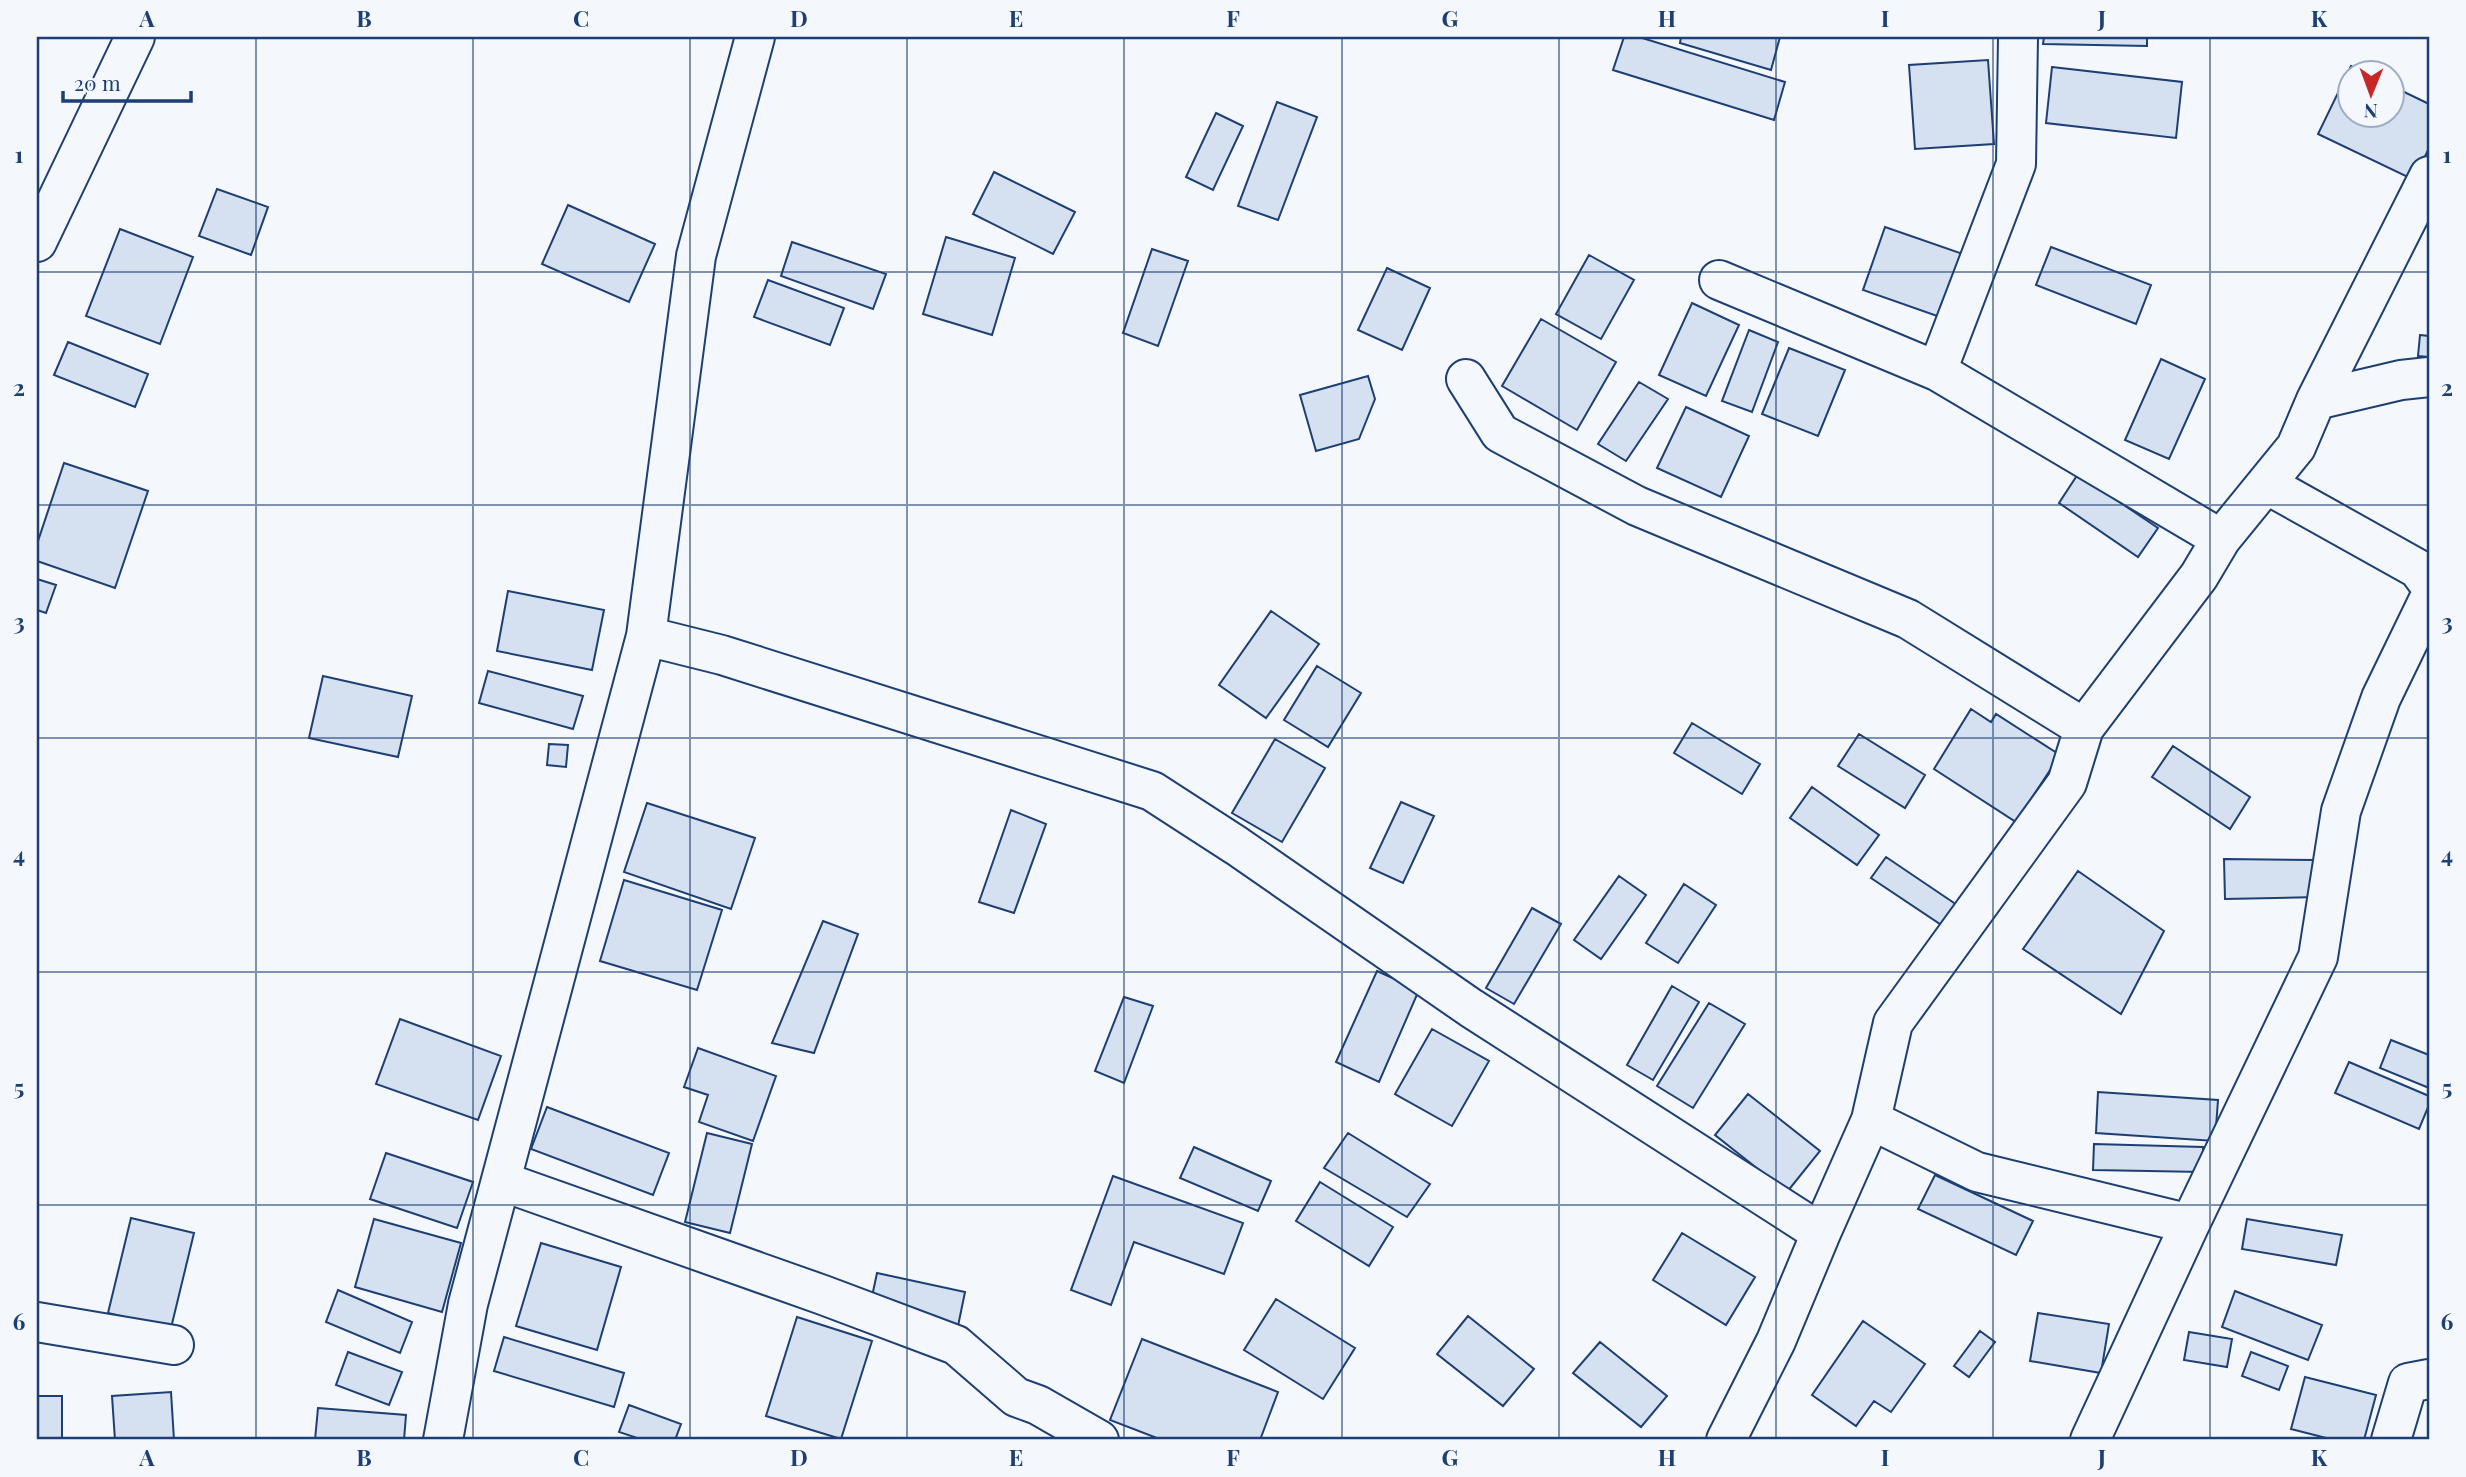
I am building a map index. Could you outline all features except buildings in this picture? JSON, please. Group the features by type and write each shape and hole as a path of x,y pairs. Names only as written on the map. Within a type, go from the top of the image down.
{"street":[{"path":"37,242 135,37"},
{"path":"443,1440 468,1304 646,636 696,256 755,37"},
{"path":"1937,371 2016,164 2018,37"},
{"path":"1726,1440 1776,1341 1871,1120 1893,1023 2067,783 2084,728 2199,576 2221,539 2296,447 2316,400 2429,176"},
{"path":"1719,280 1937,371 2221,539"},
{"path":"2316,400 2401,380 2429,377"},
{"path":"1466,379 1500,433 1637,506 1908,619 2084,728"},
{"path":"2266,484 2418,569 2429,584"},
{"path":"2090,1440 2318,957 2341,811 2381,698 2429,599"},
{"path":"646,636 722,655 1152,791 1237,846 1471,1008 1821,1233"},
{"path":"1871,1120 1977,1172 2190,1224"},
{"path":"500,1181 956,1345 1016,1397 1038,1405 1100,1440"},
{"path":"37,1322 174,1345"},
{"path":"2391,1440 2408,1383 2429,1379"}]}
